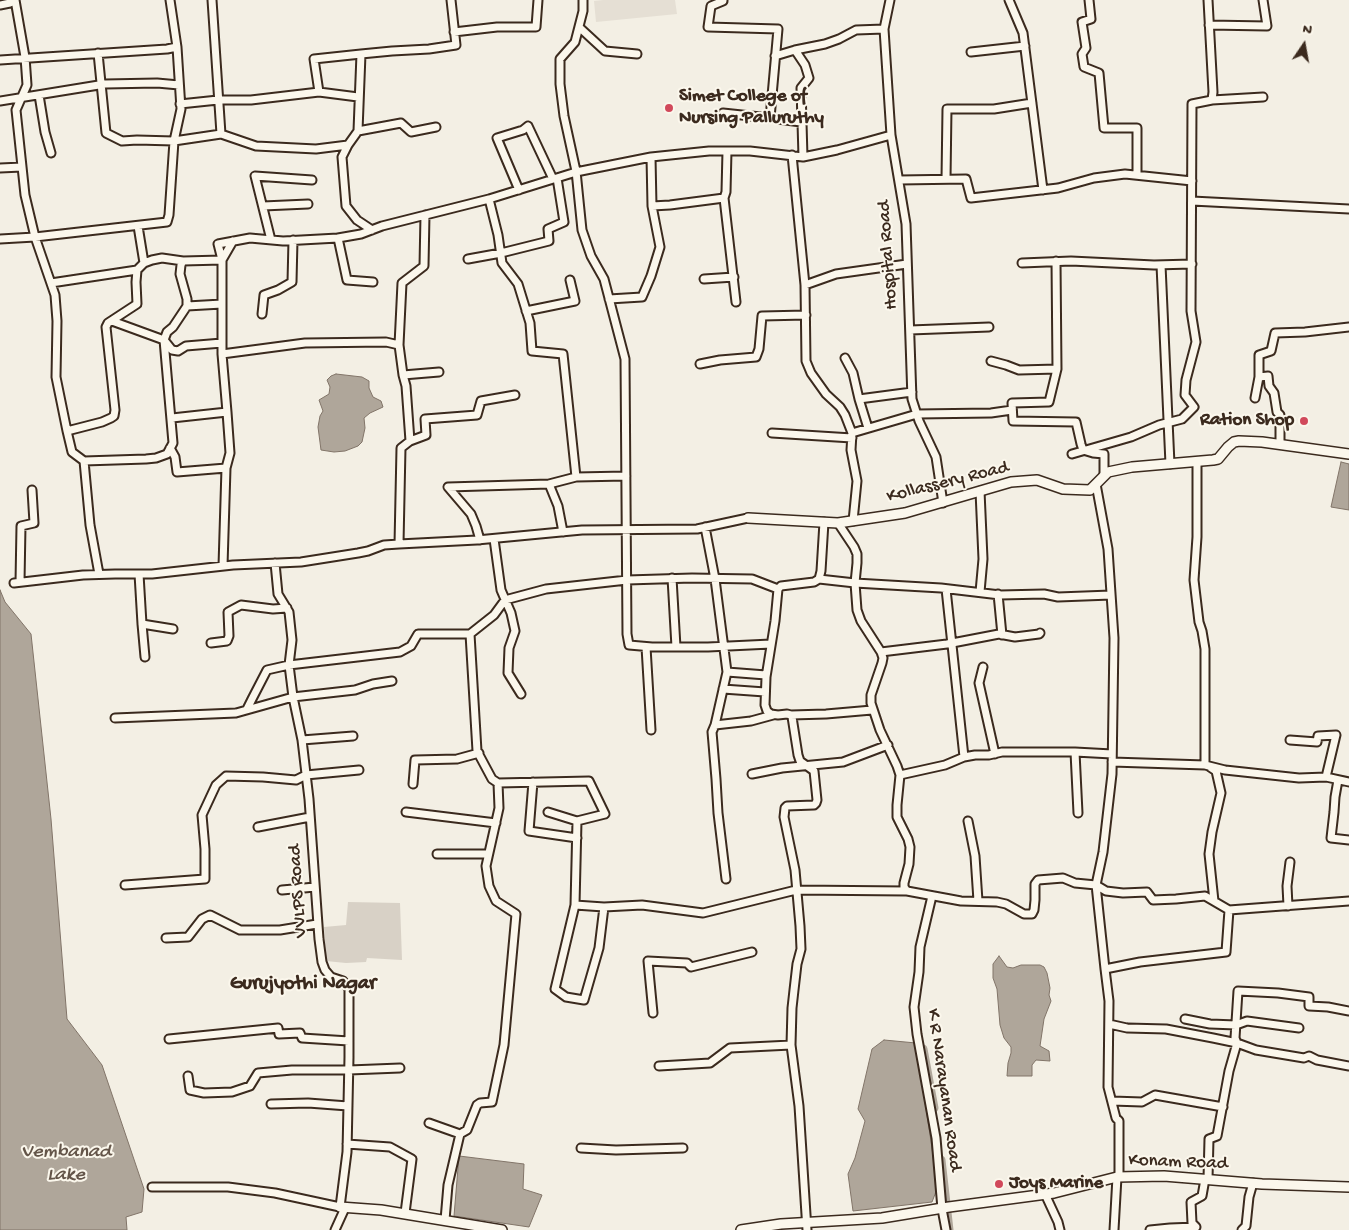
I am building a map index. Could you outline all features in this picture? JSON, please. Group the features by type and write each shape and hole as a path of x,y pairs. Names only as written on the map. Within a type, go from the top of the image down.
{"street":[{"path":"0,5 14,0 25,57 27,85 16,110 25,194 35,237 55,295 57,321 56,377 67,431 72,452 84,461 156,458 167,454 173,442 164,340 167,332 173,328 187,306 180,274 183,261"},
{"path":"0,239 35,237 167,222 174,141 181,109 177,47 170,0"},
{"path":"212,0 221,134"},
{"path":"318,92 314,59 456,45 451,0"},
{"path":"454,32 497,27 536,27 538,0"},
{"path":"582,0 583,11 575,42 560,59 560,84 564,116 576,172 582,230 591,256 604,279 625,359 627,634 629,645 676,648 771,644"},
{"path":"723,0 711,6 708,27 778,29 770,118"},
{"name":"Hospital Road","path":"890,0 884,29 891,135 906,224 912,399 936,457 943,503"},
{"path":"1009,0 1024,33 1043,190"},
{"path":"1089,0 1091,19 1082,22 1086,48 1082,54 1084,67 1099,74 1104,128 1138,128 1137,175"},
{"path":"1208,0 1212,100"},
{"path":"1209,25 1267,26 1263,0"},
{"path":"579,26 605,51 637,54"},
{"path":"775,56 825,44 856,30 884,29"},
{"path":"971,52 1025,46"},
{"path":"0,60 177,47"},
{"path":"795,50 805,65 809,78 801,88 803,156"},
{"path":"98,53 106,132 122,141 174,141 221,134 256,146 316,149 348,145"},
{"path":"361,54 358,131 342,157 346,206 357,220 372,230"},
{"path":"0,102 101,85 157,83 179,85"},
{"path":"180,104 218,100 251,100 318,92 358,97"},
{"path":"39,96 45,132 52,153"},
{"path":"1072,454 1131,437 1160,425 1182,419 1194,407 1185,396 1186,380 1196,342 1191,311 1192,104 1212,100 1264,97"},
{"path":"946,179 947,109 994,109 1032,103"},
{"path":"722,113 801,122"},
{"path":"358,131 401,122 411,132 436,127"},
{"path":"468,259 548,241 548,229 564,222 555,179 528,126 523,130 497,138 519,190"},
{"path":"224,566 226,468 230,452 222,354 222,260 218,244 250,238 292,240 338,238 361,234 489,199 576,172 650,157 708,151 750,151 803,156 837,150 891,135"},
{"path":"727,151 726,192 724,198 736,302"},
{"path":"792,155 805,285 806,361 811,373 826,394 845,414 852,435 851,450 857,481 853,521"},
{"path":"609,299 642,297 660,247 652,206 650,157"},
{"path":"0,168 22,167"},
{"path":"899,180 966,179 970,198 1058,188 1094,178 1125,174 1192,181"},
{"path":"271,240 255,176 312,180"},
{"path":"652,206 724,198"},
{"path":"489,199 502,263 518,284 530,323 532,351 563,354 576,477"},
{"path":"1192,201 1349,209"},
{"path":"262,206 308,204"},
{"path":"410,441 406,386 399,345 402,283 424,266 425,215"},
{"path":"138,226 144,263"},
{"path":"338,238 347,280 373,282"},
{"path":"262,314 264,295 292,282 292,240"},
{"path":"222,260 233,241"},
{"path":"51,283 137,270 144,263 162,258 183,261 222,260"},
{"path":"1022,263 1071,261 1160,265 1192,264"},
{"path":"1056,262 1057,369 1050,402 1012,403 1013,421 1076,422 1083,450 1093,454 1104,454 1104,475"},
{"path":"805,285 836,274 908,264"},
{"path":"1160,265 1170,464"},
{"path":"67,431 102,422 114,416 115,410 106,327 108,323 137,304 137,270"},
{"path":"704,279 734,277"},
{"path":"526,311 575,301 570,280"},
{"path":"187,306 222,304"},
{"path":"700,364 756,357 762,316 806,315"},
{"path":"112,321 164,340 172,350 178,351 186,346 222,343"},
{"path":"1255,398 1259,377 1259,356 1271,352 1275,333 1349,327"},
{"path":"910,330 989,328"},
{"path":"222,354 305,343 386,342 399,345"},
{"path":"845,358 853,373 868,428"},
{"path":"991,362 1018,370 1057,369"},
{"path":"403,375 439,372"},
{"path":"1259,377 1268,376 1269,386 1274,393 1277,412 1280,415 1280,444"},
{"path":"859,399 912,392"},
{"path":"399,544 401,448 410,441 426,436 424,419 477,415 481,401 515,395"},
{"path":"772,433 852,435 868,428 917,414 991,413 1012,410"},
{"path":"172,418 227,412"},
{"path":"1115,1230 1117,1178 1119,1173 1119,1121 1116,1118 1108,1087 1109,1001 1096,885 1103,852 1112,762 1114,638 1108,549 1096,484 1108,472 1132,467 1218,459 1234,442 1262,442 1349,454"},
{"path":"170,448 178,472 226,468"},
{"path":"84,461 90,525 99,574"},
{"path":"1197,462 1194,580 1204,649 1205,765"},
{"path":"480,540 471,514 448,487 549,484 576,477 626,476"},
{"name":"Kollassery Road","path":"748,518 838,523 904,514 1011,482 1037,480 1063,490 1090,490 1096,484"},
{"path":"549,484 558,506 563,527 562,532"},
{"path":"32,490 34,523 21,526 17,582 99,574 152,574 224,566 275,564 368,552 384,545 444,543 582,530 697,529 748,518"},
{"path":"980,491 982,559 980,592"},
{"path":"819,579 824,522"},
{"path":"838,523 857,554 855,584 857,610 861,621 883,658 871,695 871,703 880,730 900,775 897,816 910,847 904,883 907,891"},
{"path":"705,527 715,578 727,672 712,732 718,813 726,879"},
{"path":"494,539 501,590 511,612 515,631 508,648 508,673 521,694"},
{"name":"VVLPS Road","path":"275,564 278,594 289,612 292,640 289,665 306,775 322,962 325,970 331,977 343,981 349,989 347,1144 342,1207"},
{"path":"139,574 145,657"},
{"path":"672,578 676,648"},
{"path":"247,710 267,670 289,665 400,652 411,646 418,634 470,634 494,614 505,600 546,589 627,580 715,578 752,579 778,590"},
{"path":"774,715 765,708 765,692 778,590 781,586 814,582 819,579 855,584 998,594 1044,594 1058,597 1111,595"},
{"path":"946,589 964,757"},
{"path":"998,594 1002,635"},
{"path":"211,643 227,642 228,612 241,605 273,609 287,608"},
{"path":"142,624 173,629"},
{"path":"881,652 951,643 1000,634 1015,637 1040,633"},
{"path":"470,634 477,751 492,779 498,783 589,780 605,814 578,822 548,812"},
{"path":"646,647 651,730"},
{"path":"983,667 979,683 995,754"},
{"path":"727,672 766,675"},
{"path":"115,718 236,713 293,697 355,690 373,684 392,681"},
{"path":"723,689 765,692"},
{"path":"715,725 751,721 774,715 826,714 872,710"},
{"path":"791,715 800,761 814,771 817,800 814,805 787,806 784,817 795,870 800,926 801,949 792,999 791,1045 799,1106 806,1226"},
{"path":"1290,740 1316,742 1318,736 1336,735 1326,777"},
{"path":"302,740 353,736"},
{"path":"752,774 782,768 843,762 888,745"},
{"path":"900,775 945,765 964,757 1002,752 1112,754"},
{"path":"1075,752 1078,813"},
{"path":"413,784 415,760 457,759 478,754"},
{"path":"1112,762 1205,765 1225,770 1299,778 1326,777 1349,782"},
{"path":"1205,765 1216,772 1221,793 1209,854 1214,901"},
{"path":"125,884 205,879 202,815 216,785 226,776 296,780 306,775 359,770"},
{"path":"1338,780 1331,838 1349,840"},
{"path":"533,782 529,831 577,838"},
{"path":"429,1123 460,1134 468,1130 477,1106 480,1103 492,1102 504,1044 516,914 496,901 489,886 486,866 499,808 498,783"},
{"path":"406,812 496,823"},
{"path":"258,827 310,817"},
{"path":"968,821 975,856 978,901"},
{"path":"578,822 575,905 556,990 566,997 584,1000 599,948 604,908"},
{"path":"437,854 488,854"},
{"path":"1288,906 1287,886 1290,862"},
{"path":"575,905 604,908 642,905 703,913 796,890 907,891 961,900 997,902 1006,904 1024,914 1032,914 1034,910 1035,884 1038,880 1046,878 1063,878 1075,883 1096,885 1106,891 1147,892 1153,900 1205,896 1229,910 1349,901"},
{"path":"282,890 315,887"},
{"name":"K R Narayanan Road","path":"932,896 920,947 914,1007 917,1034 936,1138 946,1230"},
{"path":"1105,969 1140,962 1226,952 1229,910"},
{"path":"166,938 188,937 202,919 210,915 240,930 280,930 318,924"},
{"path":"653,1013 648,960 687,963 691,967 752,952"},
{"path":"1196,1229 1192,1223 1191,1202 1202,1196 1206,1179 1209,1138 1218,1136 1229,1071 1237,1043 1235,1038 1238,991 1309,997 1309,1006 1349,1011"},
{"path":"1184,1018 1210,1024 1236,1025 1247,1022 1300,1028"},
{"path":"1109,1024 1127,1028 1166,1030 1237,1043 1256,1050 1304,1058 1309,1056 1317,1060 1349,1066"},
{"path":"169,1039 278,1028 279,1034 300,1033 302,1038 349,1041"},
{"path":"658,1066 710,1063 730,1048 791,1045"},
{"path":"188,1076 190,1090 204,1093 223,1093 250,1086 258,1073 292,1070 400,1068"},
{"path":"1112,1101 1142,1102 1154,1096 1222,1107"},
{"path":"271,1104 308,1103 348,1106"},
{"path":"445,1220 448,1185 460,1134"},
{"path":"347,1144 390,1147 412,1159 404,1213"},
{"path":"581,1148 616,1150 683,1148"},
{"name":"Konam Road","path":"741,1230 781,1224 806,1226 882,1218 1054,1193 1117,1178 1164,1176 1253,1184 1349,1187"},
{"path":"1242,1230 1246,1226 1249,1196 1253,1184"},
{"path":"152,1187 228,1187 275,1193 342,1207 404,1213 502,1230"},
{"path":"1045,1194 1060,1230"},
{"path":"334,1230 342,1207"},
{"path":"1150,1230 1170,1228 1196,1229"}],"shaded area":[{"path":"675,0 677,14 596,22 594,1"},
{"path":"348,902 400,903 402,960 367,958 366,962 326,961 324,927 346,925"}],"water":[{"path":"336,374 362,377 369,381 369,388 373,397 381,401 383,407 364,418 365,428 362,442 358,446 345,451 334,452 321,450 318,427 323,411 319,400 329,394 330,387 327,380"},
{"path":"1341,462 1349,464 1349,510 1331,507"},
{"name":"Vembanad Lake","path":"0,590 5,602 31,634 51,819 67,1019 102,1065 144,1189 142,1212 126,1217 127,1230 0,1230"},
{"path":"999,956 1007,967 1040,965 1044,967 1047,973 1051,1001 1044,1019 1040,1046 1049,1051 1050,1061 1036,1060 1032,1065 1032,1076 1007,1076 1011,1047 1004,1038 1000,1025 997,989 993,978 993,964"},
{"path":"884,1040 916,1043 937,1189 932,1202 853,1211 848,1174 855,1158 865,1121 858,1109 872,1049"},
{"path":"459,1156 524,1164 523,1189 542,1195 529,1227 454,1216"}],"waterway":[{"path":"923,1049 934,1108"},
{"path":"941,1160 949,1230"}],"place":[{"name":"Simet College of Nursing Palluruthy","path":"669,108"},
{"name":"Ration Shop","path":"1304,421"},
{"name":"Joys Marine","path":"999,1184"}],"district":[{"name":"Gurujyothi Nagar","path":"303,985"}]}
